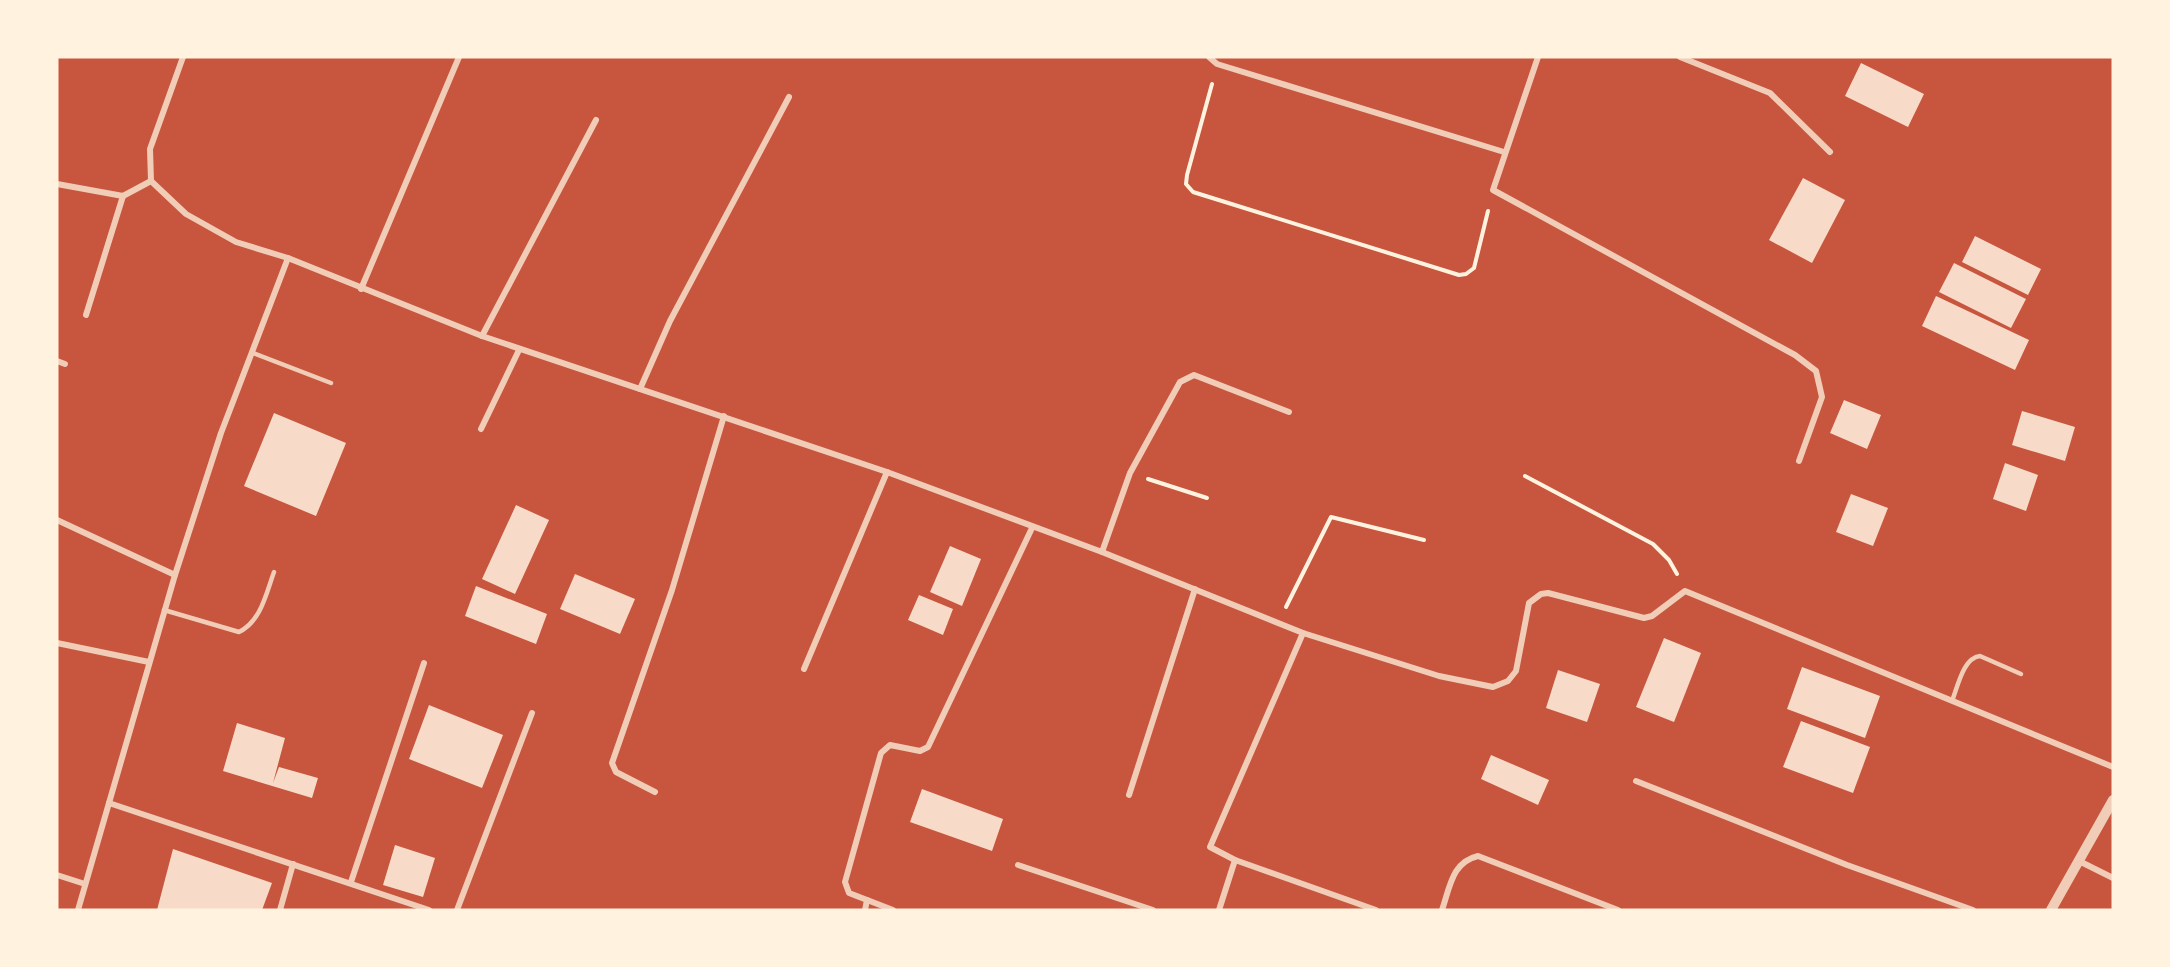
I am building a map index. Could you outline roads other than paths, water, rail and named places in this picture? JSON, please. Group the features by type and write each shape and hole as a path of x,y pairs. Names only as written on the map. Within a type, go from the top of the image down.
{"street":[{"path":"183,57 150,149 151,181 186,214 236,242 288,258 519,350 724,416 887,472 1032,528 1102,552 1303,633 1439,676 1493,687 1508,681 1516,671 1529,603 1541,594 1548,593 1644,618 1652,616 1685,591 2113,767"},
{"path":"361,289 459,57"},
{"path":"1209,57 1217,64 1504,152"},
{"path":"1538,57 1493,190 1785,350 1816,371 1822,397 1799,461"},
{"path":"1680,57 1770,93 1830,152"},
{"path":"640,389 670,321 789,97"},
{"path":"482,336 596,120"},
{"path":"57,184 123,195 151,181"},
{"path":"86,315 123,195"},
{"path":"78,910 175,575 225,422 288,258"},
{"path":"481,429 519,350"},
{"path":"57,361 65,364"},
{"path":"1102,552 1130,473 1177,387 1185,379 1194,375 1289,412"},
{"path":"655,792 616,772 612,763 672,590 724,416"},
{"path":"804,669 887,472"},
{"path":"57,520 175,575"},
{"path":"892,910 849,893 845,882 880,753 890,745 920,751 928,747 1032,528"},
{"path":"1129,795 1195,589"},
{"path":"1303,633 1211,843 1212,850 1376,910"},
{"path":"57,643 149,662"},
{"path":"351,882 424,663"},
{"path":"457,910 532,713"},
{"path":"1636,781 1847,865 1973,910"},
{"path":"2051,910 2113,800"},
{"path":"109,802 429,910"},
{"path":"1442,910 1457,867 1465,859 1478,856 1618,910"},
{"path":"1219,910 1235,860"},
{"path":"2079,861 2113,878"},
{"path":"280,910 293,864"},
{"path":"1018,865 1153,910"},
{"path":"57,875 85,884"},
{"path":"865,910 867,900"}],"lane":[{"path":"253,354 331,383"},
{"path":"164,610 239,632 249,627 256,618 274,572"},
{"path":"1952,701 1967,663 1974,657 1980,656 2021,674"}]}
